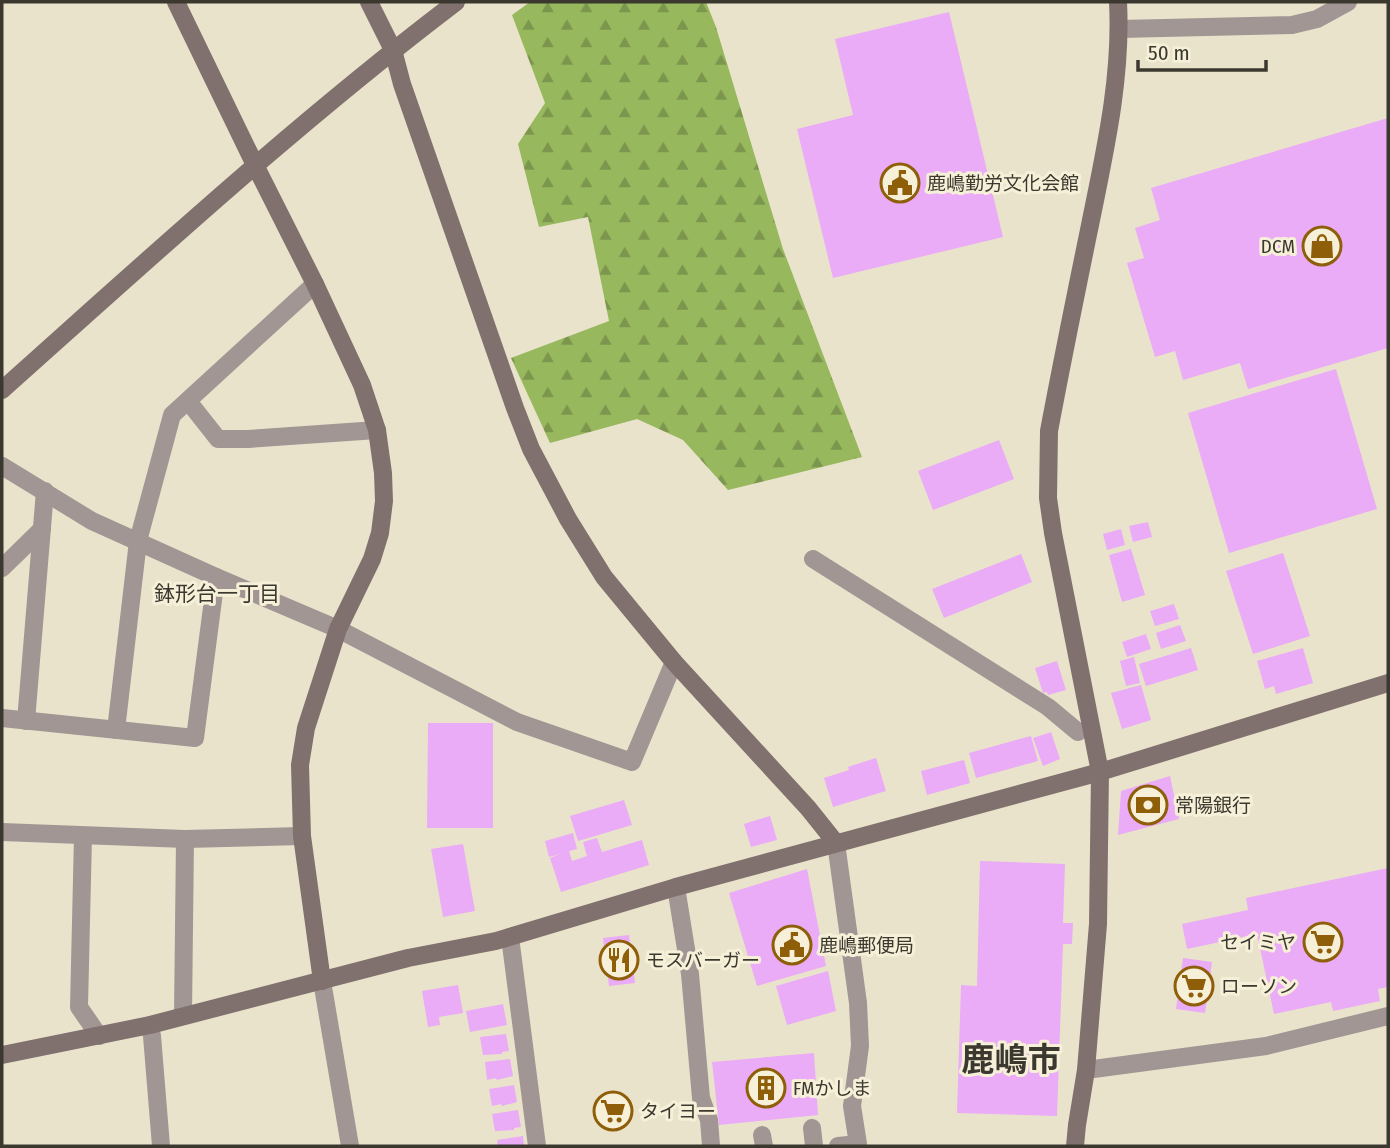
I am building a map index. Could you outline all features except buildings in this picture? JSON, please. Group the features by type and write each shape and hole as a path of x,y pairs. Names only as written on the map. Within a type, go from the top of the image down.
{"street":[{"path":"176,2 315,284 362,386 377,430 384,501 380,533 372,559 338,629 306,729 300,765 302,836 322,981 350,1146"},
{"path":"369,2 393,50 402,84 514,408 531,449 568,519 604,577 674,662 808,808 836,843 858,1003 860,1046 852,1106 858,1145 838,1146"},
{"path":"2,390 255,165 393,50 456,2"},
{"path":"1075,1146 1086,1070 1098,924 1100,772 1053,533 1047,468 1051,420 1109,133 1120,29 1118,2"},
{"path":"1120,29 1292,25 1317,19 1349,2"},
{"path":"116,730 138,541 172,415 315,284"},
{"path":"188,401 218,439 377,430"},
{"path":"2,466 92,521 338,629 517,722 632,762 674,662"},
{"path":"26,721 45,491"},
{"path":"2,568 42,529"},
{"path":"813,559 1048,707 1078,732"},
{"path":"2,718 195,738 216,577"},
{"path":"2,1055 150,1025 408,958 510,937 676,887 1100,772 1388,683"},
{"path":"2,832 185,839 302,836"},
{"path":"83,835 79,1007 99,1036"},
{"path":"183,1015 185,839"},
{"path":"676,887 690,974 701,1098 709,1121 711,1146"},
{"path":"510,937 537,1146"},
{"path":"1086,1070 1266,1046 1388,1016"},
{"path":"150,1025 162,1146"}],"green space":[{"path":"530,2 706,2 716,27 783,249 862,457 728,490 683,440 637,419 550,443 511,358 609,321 588,217 539,227 518,144 545,103 512,15"}],"place":[{"name":"鹿嶋勤労文化会館","path":"900,183"},
{"name":"DCM","path":"1322,246"},
{"name":"常陽銀行","path":"1148,805"},
{"name":"セイミヤ","path":"1323,942"},
{"name":"鹿嶋郵便局","path":"792,945"},
{"name":"モスバーガー","path":"619,960"},
{"name":"ローソン","path":"1194,986"},
{"name":"FMかしま","path":"766,1088"},
{"name":"タイヨー","path":"613,1111"}],"district":[{"name":"鉢形台一丁目","path":"217,594"},
{"name":"鹿嶋市","path":"1011,1059"}]}
